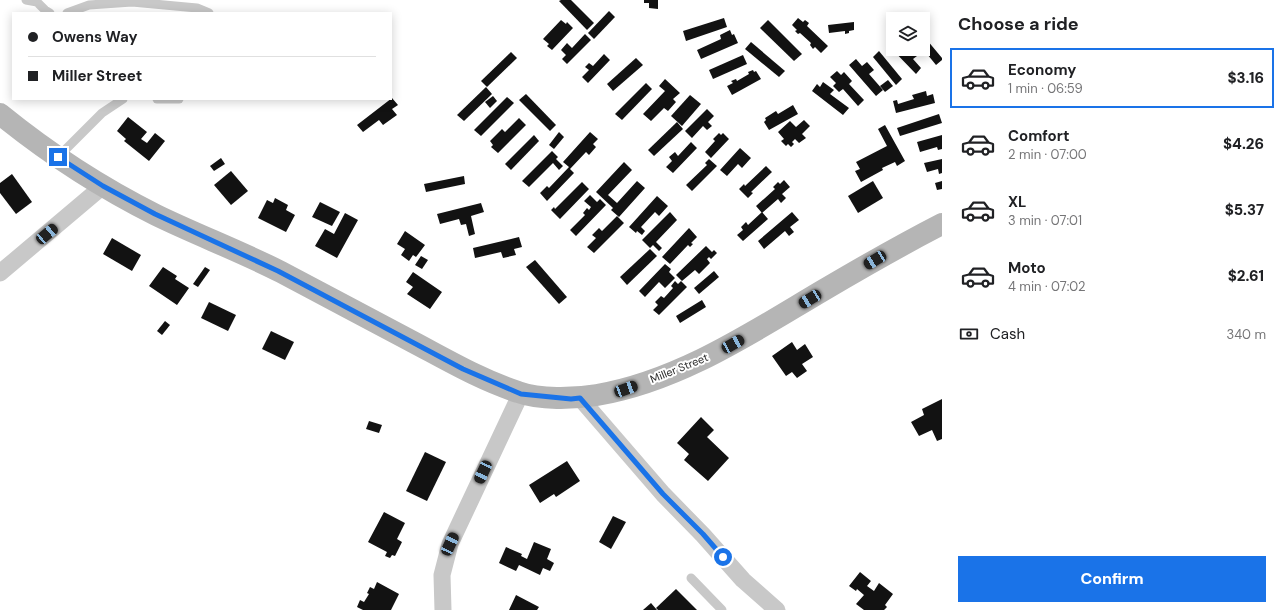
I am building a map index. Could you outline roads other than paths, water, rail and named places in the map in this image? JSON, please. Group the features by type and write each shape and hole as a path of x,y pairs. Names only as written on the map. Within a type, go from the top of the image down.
{"street":[{"name":"Miller Street","path":"0,114 58,157 103,186 155,214 278,271 463,369 521,394 571,399 580,398 626,389 697,363 888,253 942,224"},
{"path":"0,273 103,186"},
{"path":"443,610 442,575 450,544 521,394"},
{"path":"580,398 663,494 703,534 743,580 776,610"}],"lane":[{"path":"26,0 37,2 48,12"},
{"path":"70,12 89,5 132,2 197,8 207,12"},
{"path":"58,157 102,113 120,100"},
{"path":"691,578 722,610"}]}
